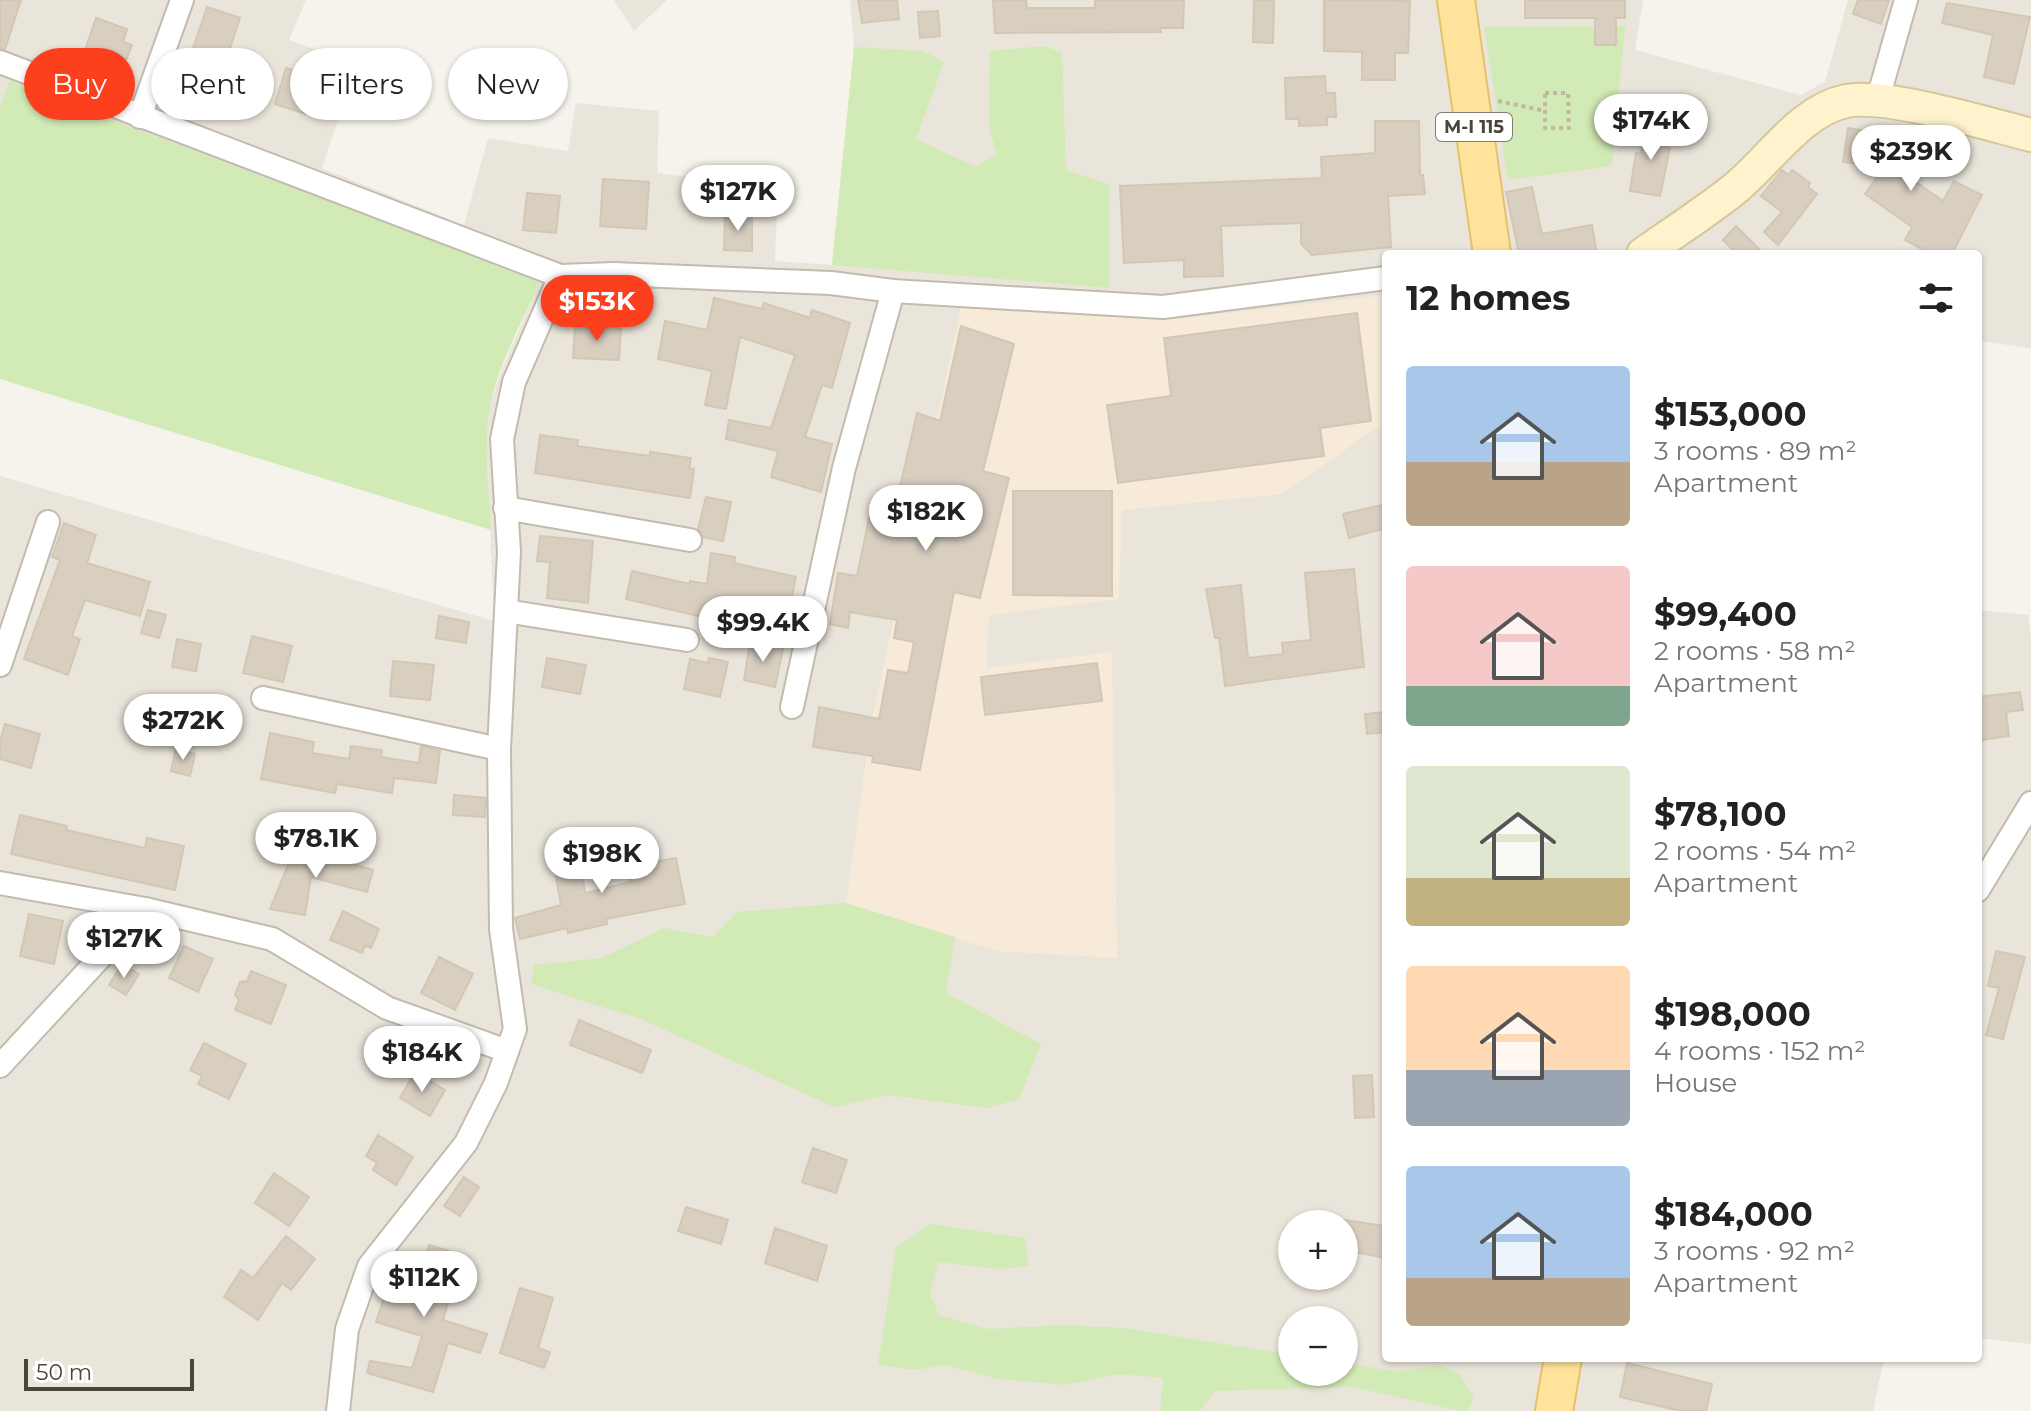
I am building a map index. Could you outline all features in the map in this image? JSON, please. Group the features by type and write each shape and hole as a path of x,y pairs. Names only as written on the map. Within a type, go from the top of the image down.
{"main road":[{"name":"M-I 115","path":"1456,0 1491,250"},
{"path":"1554,1411 1562,1362"}],"street":[{"path":"140,117 182,0"},
{"path":"1877,102 1906,0"},
{"path":"0,62 560,276 614,274 816,282 893,291 1163,307 1382,279"},
{"path":"1649,250 1733,190 1805,123 1828,108 1848,101 1911,107 2031,135"},
{"path":"338,1411 347,1329 369,1266 466,1143 496,1083 515,1029 501,929 499,749 509,552 502,439 514,382 560,276"},
{"path":"792,707 844,468 893,291"},
{"path":"505,508 690,540"},
{"path":"0,665 48,522"},
{"path":"506,611 687,640"},
{"path":"263,698 499,749"},
{"path":"1982,883 2031,803"},
{"path":"0,883 145,909 272,939 387,1008 507,1051"},
{"path":"0,1066 145,909"}],"path":[{"path":"1545,93 1568,93 1569,128 1545,128 1546,111 1545,93"},
{"path":"1495,100 1546,111"}],"shaded area":[{"path":"0,0 306,0 289,40 311,48 290,48 290,120 338,120 322,168 464,225 488,138 568,151 576,103 659,111 657,173 778,188 775,261 832,265 854,47 850,0 1643,0 1635,50 1800,95 1825,82 1848,0 2031,0 2031,348 1982,342 1982,250 1382,250 1382,1362 1883,1362 1873,1411 0,1411 0,476 494,621 486,440 490,405 540,281 400,230 42,120 135,120 135,48 24,48 24,114 0,107"},
{"path":"614,0 667,0 634,31"},
{"path":"1382,295 1382,427 1282,494 1122,510 1119,599 989,615 986,668 1112,652 1117,958 996,951 846,903 872,719 961,308 1184,318"},
{"path":"1982,610 2028,615 2031,640 2031,1344 1982,1338"}],"green space":[{"path":"1625,26 1612,166 1508,180 1484,27"},
{"path":"1043,46 1062,52 1066,170 1110,185 1109,288 832,265 854,47 923,51 944,62 916,139 976,167 997,153 989,129 990,51"},
{"path":"9,81 24,87 24,120 113,120 540,281 505,359 490,407 487,453 491,530 0,379 0,107"},
{"path":"846,903 955,937 946,993 1041,1044 1019,1099 988,1108 888,1095 834,1107 643,1020 531,984 534,965 602,958 664,928 712,937 737,912"},
{"path":"930,1224 1025,1238 1029,1266 999,1269 938,1262 930,1294 939,1315 989,1329 1061,1325 1125,1328 1278,1353 1278,1386 1358,1386 1358,1365 1395,1371 1440,1366 1458,1372 1474,1397 1467,1411 1460,1411 1353,1387 1215,1391 1200,1411 1160,1411 1163,1378 1118,1374 1065,1385 998,1379 945,1365 916,1370 878,1365 896,1247"}],"building":[{"path":"0,0 21,0 5,49 0,48"},
{"path":"858,0 897,0 899,19 862,23"},
{"path":"993,0 1026,0 1027,8 1095,8 1095,1 1102,0 1184,0 1183,28 1160,28 1161,32 995,33"},
{"path":"1254,0 1274,0 1273,43 1253,42"},
{"path":"1324,0 1410,1 1408,53 1395,53 1395,80 1362,80 1362,52 1324,51"},
{"path":"1525,0 1625,0 1625,18 1616,18 1616,45 1595,45 1595,18 1525,18"},
{"path":"1858,0 1889,0 1881,24 1853,14"},
{"path":"1947,3 2030,17 2014,84 1984,77 1993,35 1942,23"},
{"path":"207,7 240,18 230,48 193,48"},
{"path":"938,11 940,36 920,38 918,12"},
{"path":"96,18 127,29 123,42 132,45 131,48 86,48"},
{"path":"286,68 290,69 290,109 275,104"},
{"path":"1325,76 1326,93 1335,93 1336,117 1327,117 1327,125 1299,126 1299,119 1286,119 1285,78"},
{"path":"1375,121 1419,121 1420,175 1423,175 1425,194 1388,196 1391,247 1312,255 1301,244 1301,223 1221,226 1223,276 1184,277 1184,260 1124,263 1120,186 1322,178 1321,157 1375,153"},
{"path":"1648,121 1666,125 1662,145 1670,148 1660,196 1630,191 1636,153 1641,154"},
{"path":"1848,128 1904,137 1899,170 1943,201 1954,181 1982,195 1954,250 1924,250 1905,240 1912,227 1865,194 1879,174 1865,172 1867,165 1843,162"},
{"path":"1782,170 1789,175 1792,170 1810,183 1808,187 1817,194 1778,245 1764,232 1782,212 1761,196"},
{"path":"603,179 649,182 646,229 600,226"},
{"path":"1532,187 1542,234 1592,225 1596,250 1518,250 1506,192"},
{"path":"527,193 560,196 556,233 523,230"},
{"path":"725,215 752,215 752,251 724,250"},
{"path":"1736,226 1760,250 1733,250 1723,240"},
{"path":"714,298 762,309 764,303 810,318 812,310 850,323 832,388 822,385 805,437 832,444 821,492 771,477 778,451 726,439 729,420 771,428 795,355 740,337 726,409 705,405 712,371 658,359 665,321 707,330"},
{"path":"1357,313 1371,421 1320,428 1324,456 1118,483 1107,405 1171,396 1164,338"},
{"path":"575,326 621,328 619,360 573,358"},
{"path":"961,326 1014,344 983,471 1009,478 980,598 954,592 920,770 872,762 873,756 813,747 819,707 879,719 888,670 908,673 914,642 894,638 897,620 850,612 848,628 830,624 838,573 857,576 873,499 896,504 917,413 940,421"},
{"path":"540,435 578,440 577,446 691,458 689,468 694,469 690,498 535,473"},
{"path":"1013,491 1112,491 1112,596 1013,595"},
{"path":"706,497 731,502 723,541 703,537 698,529"},
{"path":"1382,505 1382,529 1349,538 1343,514"},
{"path":"64,523 96,535 87,563 150,582 140,616 85,600 72,636 80,639 68,675 24,659 60,560 52,557"},
{"path":"540,536 593,541 588,603 547,598 550,562 537,561"},
{"path":"711,553 735,557 734,563 796,577 788,615 731,602 728,623 626,599 632,571 690,584 690,581 707,584"},
{"path":"1354,569 1364,667 1225,686 1219,638 1215,638 1206,589 1241,585 1248,658 1283,654 1282,643 1311,640 1305,573"},
{"path":"148,610 166,615 159,638 141,633"},
{"path":"439,616 469,622 466,643 436,638"},
{"path":"252,636 292,646 283,682 243,673"},
{"path":"177,639 201,644 196,671 172,667"},
{"path":"750,642 783,649 775,687 744,680"},
{"path":"547,658 586,665 580,694 542,687"},
{"path":"709,658 728,662 720,697 684,689 690,659 708,663"},
{"path":"393,661 434,665 430,700 390,696"},
{"path":"1097,663 1102,701 985,715 981,677"},
{"path":"2020,692 2023,710 2006,712 2009,736 1982,740 1982,697"},
{"path":"1382,712 1382,732 1367,734 1365,714"},
{"path":"5,724 40,734 31,768 0,759 0,741"},
{"path":"270,733 314,742 312,753 349,759 351,746 382,750 381,757 419,763 421,746 440,751 436,783 394,778 392,793 337,784 335,793 261,779"},
{"path":"176,749 195,754 190,776 171,771"},
{"path":"454,795 486,798 485,817 453,815"},
{"path":"20,815 67,826 66,830 145,848 147,838 184,846 175,890 11,854"},
{"path":"577,839 585,893 631,882 628,867 676,858 685,904 606,919 607,924 568,933 567,928 520,939 515,918 561,905 550,843"},
{"path":"312,852 373,870 367,892 311,877 305,915 270,909 293,853 311,857"},
{"path":"343,911 379,929 371,948 365,946 362,953 330,940"},
{"path":"29,914 63,921 54,964 20,956"},
{"path":"184,946 213,959 198,992 169,978"},
{"path":"1996,951 2025,957 2003,1039 1986,1035 1999,988 1988,986"},
{"path":"439,957 473,974 455,1010 421,993"},
{"path":"122,964 139,974 126,995 109,985"},
{"path":"251,971 286,985 271,1024 235,1010 239,1000 235,995 240,982 247,981"},
{"path":"579,1020 651,1050 642,1073 570,1045"},
{"path":"204,1043 246,1064 229,1099 198,1084 202,1076 190,1070"},
{"path":"415,1072 445,1090 430,1116 400,1098"},
{"path":"1372,1075 1374,1117 1355,1118 1353,1076"},
{"path":"378,1135 413,1157 396,1185 373,1170 377,1163 366,1156"},
{"path":"813,1148 847,1160 836,1193 802,1182"},
{"path":"274,1173 309,1197 289,1226 255,1203"},
{"path":"464,1177 479,1187 460,1216 444,1206"},
{"path":"686,1207 728,1220 721,1244 678,1231"},
{"path":"1358,1222 1382,1225 1382,1257 1358,1253"},
{"path":"775,1228 827,1246 817,1281 765,1263"},
{"path":"286,1236 315,1259 291,1290 282,1283 258,1320 224,1297 241,1270 253,1278"},
{"path":"429,1245 462,1255 443,1320 487,1334 480,1353 448,1343 433,1392 367,1373 370,1361 412,1368 422,1336 376,1322 387,1288 381,1285 388,1269 419,1281"},
{"path":"520,1288 553,1298 538,1348 550,1352 544,1368 500,1353"},
{"path":"1627,1363 1712,1384 1706,1411 1681,1411 1620,1397"}]}
